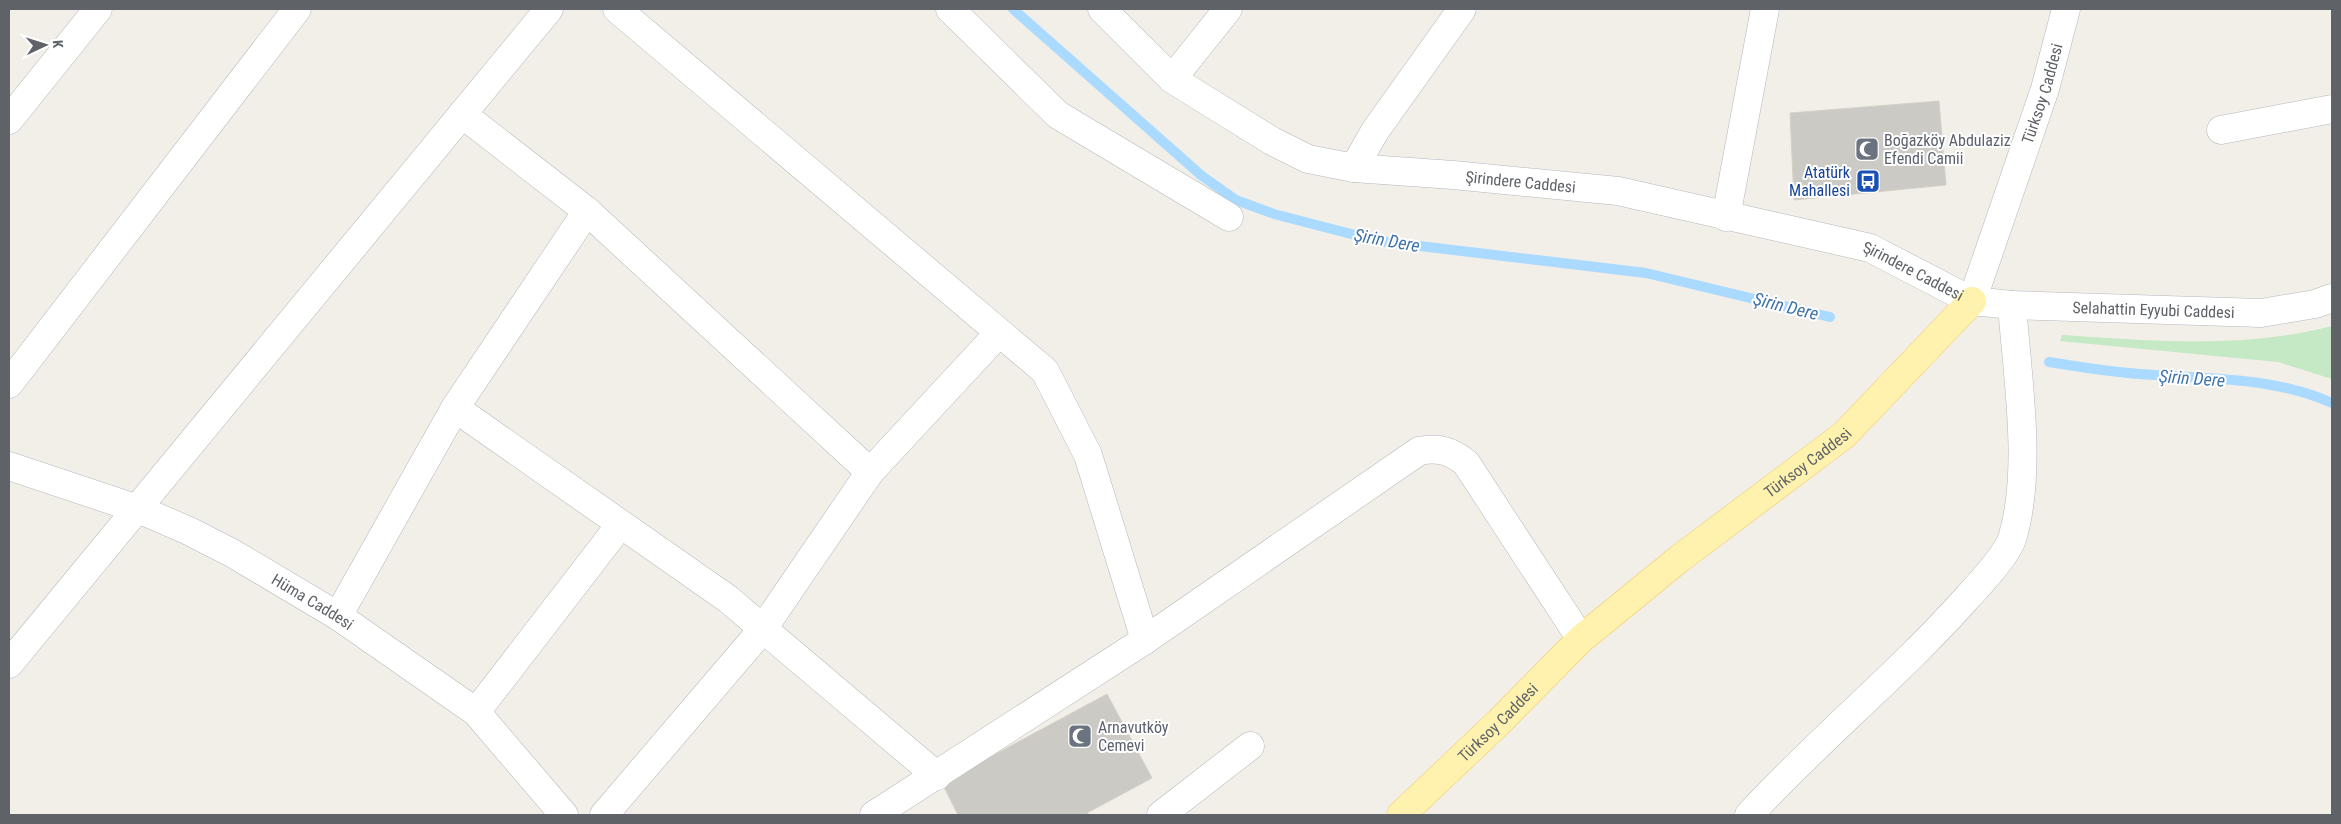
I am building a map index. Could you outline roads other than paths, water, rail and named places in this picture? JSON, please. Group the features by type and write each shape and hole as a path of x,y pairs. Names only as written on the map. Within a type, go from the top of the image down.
{"main road":[{"name":"Türksoy Caddesi","path":"1402,815 1499,722 1581,639 1679,559 1844,435 1972,301"}],"street":[{"path":"9,120 98,9"},
{"path":"9,384 297,9"},
{"path":"9,664 549,9"},
{"path":"617,9 1045,372 1088,455 1145,640"},
{"path":"950,9 1058,114 1230,217"},
{"name":"Şirindere Caddesi","path":"1102,9 1172,79 1272,141 1308,159 1354,168 1453,175 1618,191 1726,217 1870,248 1972,301"},
{"path":"1172,79 1228,9"},
{"path":"1354,168 1375,131 1462,9"},
{"path":"1726,217 1765,9"},
{"name":"Türksoy Caddesi","path":"1972,301 2045,89 2066,9"},
{"path":"2221,130 2332,109"},
{"path":"462,114 588,211 870,472"},
{"path":"338,616 455,408 588,211"},
{"name":"Selahattin Eyyubi Caddesi","path":"1972,301 2012,305 2261,313 2315,304 2332,298"},
{"path":"1748,815 1786,775 1947,620 1987,576 2012,540 2019,504 2022,452 2012,305"},
{"path":"604,815 762,630 870,472 999,333"},
{"path":"455,408 728,599 762,630 936,776"},
{"path":"874,815 1145,640 1410,455 1430,448 1454,454 1466,463 1581,639"},
{"name":"Hüma Caddesi","path":"11,469 138,509 189,531 232,553 338,616 476,712 564,815"},
{"path":"476,712 620,525"},
{"path":"1161,815 1250,746"}],"waterway":[{"name":"Şirin Dere","path":"1013,9 1202,176 1236,200 1274,214 1378,241 1646,273 1830,317"},
{"name":"Şirin Dere","path":"2049,362 2129,373 2262,383 2309,394 2332,403"}],"place":[{"name":"Boğazköy Abdulaziz Efendi Camii","path":"1867,149"},
{"name":"Atatürk Mahallesi","path":"1868,181"},
{"name":"Arnavutköy Cemevi","path":"1080,736"}]}
